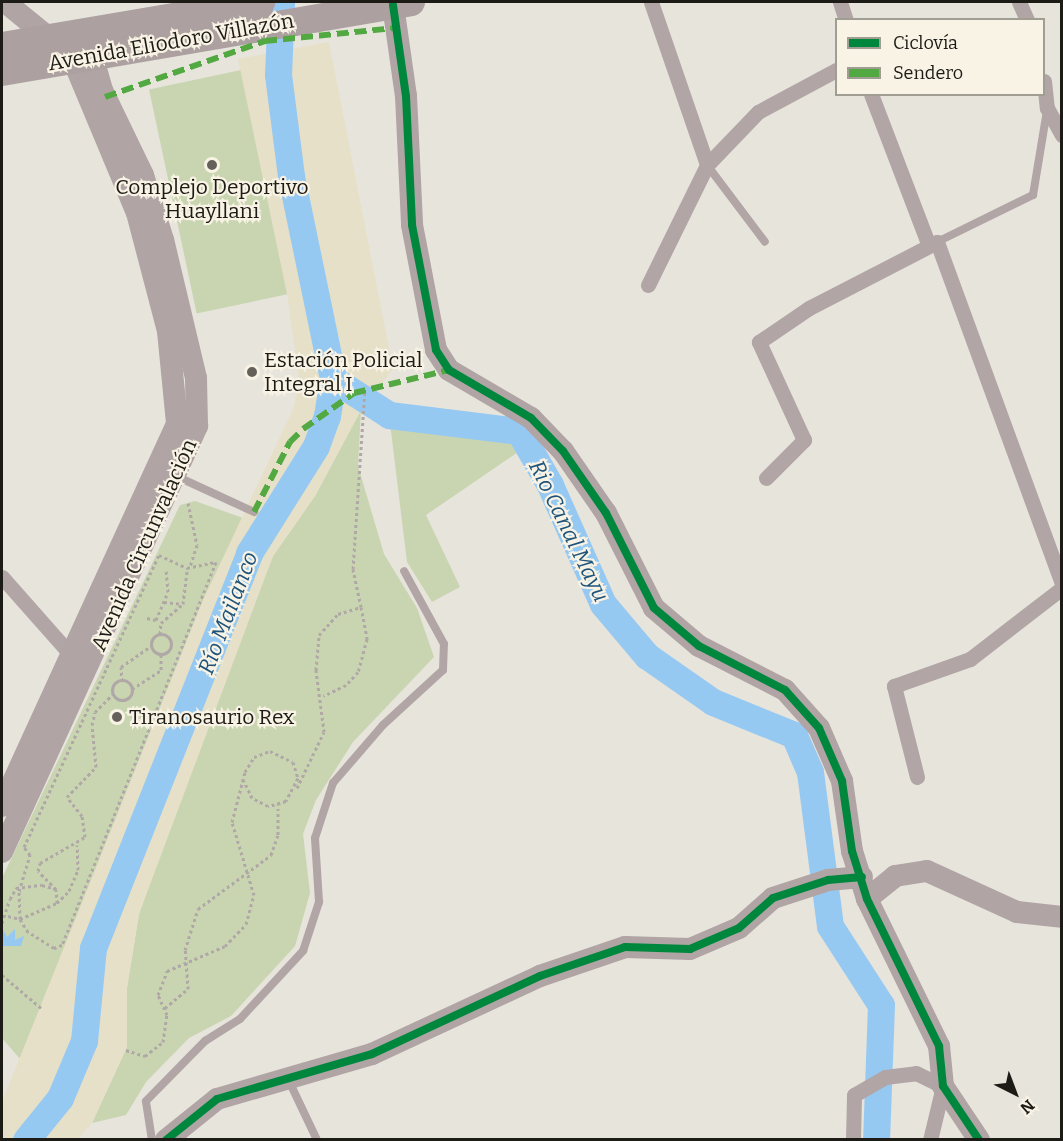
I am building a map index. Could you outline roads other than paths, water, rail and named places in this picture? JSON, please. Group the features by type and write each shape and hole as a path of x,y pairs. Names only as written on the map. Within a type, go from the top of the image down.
{"highway":[{"name":"Avenida Eliodoro Villazón","path":"2,50 82,58 137,35 261,2"},
{"name":"Avenida Eliodoro Villazón","path":"2,50 49,38 137,35 402,3"}],"street":[{"path":"5,2 49,38"},
{"path":"651,2 707,165"},
{"path":"840,2 845,18"},
{"path":"1019,2 1026,18"},
{"path":"402,3 412,225 436,350 448,370 531,418 562,450 606,513 654,608 699,646 785,690 819,728 842,780 852,851 867,899 939,1046 943,1086 930,1140"},
{"name":"Avenida Circunvalación","path":"2,806 72,656 168,474 197,426 168,331 137,213 82,58"},
{"path":"648,285 707,165 758,112 835,71"},
{"path":"1045,90 1047,108 1062,135"},
{"path":"872,96 933,242 1062,583"},
{"path":"766,478 804,440 759,342 933,242"},
{"name":"Avenida Circunvalación","path":"2,852 6,829 168,474"},
{"path":"2,577 72,656"},
{"path":"917,777 894,686 970,659 1062,588"},
{"path":"867,899 895,876 927,871 1017,912 1062,917"},
{"path":"166,1140 217,1100 289,1081 372,1054 540,976 625,947 690,949 739,928 773,898 828,880 862,877"},
{"path":"853,1140 854,1095 885,1077 906,1074 943,1086 979,1140"}],"lane":[{"path":"933,242 1033,195 1047,108"},
{"path":"707,165 765,242"},
{"path":"168,474 254,512"},
{"path":"152,1140 146,1101 205,1041 240,1019 303,951 319,902 315,838 333,783 383,725 443,670 444,644 404,570"},
{"path":"289,1081 318,1140"}],"water":[{"path":"2,928 7,937 15,929 15,940 24,936 21,946 2,946"}],"waterway":[{"name":"Río Mailanco","path":"26,1140 60,1098 84,1041 93,948 249,553 316,446 327,416 333,379 291,176 278,75 281,2"},
{"name":"Rio Canal Mayu","path":"333,379 389,415 519,431 550,485 603,604 647,656 713,702 794,735 810,772 830,926 881,1005 876,1140"}],"place":[{"name":"Complejo Deportivo Huayllani","path":"212,165"},
{"name":"Estación Policial Integral I","path":"252,372"},
{"name":"Tiranosaurio Rex","path":"117,717"}]}
